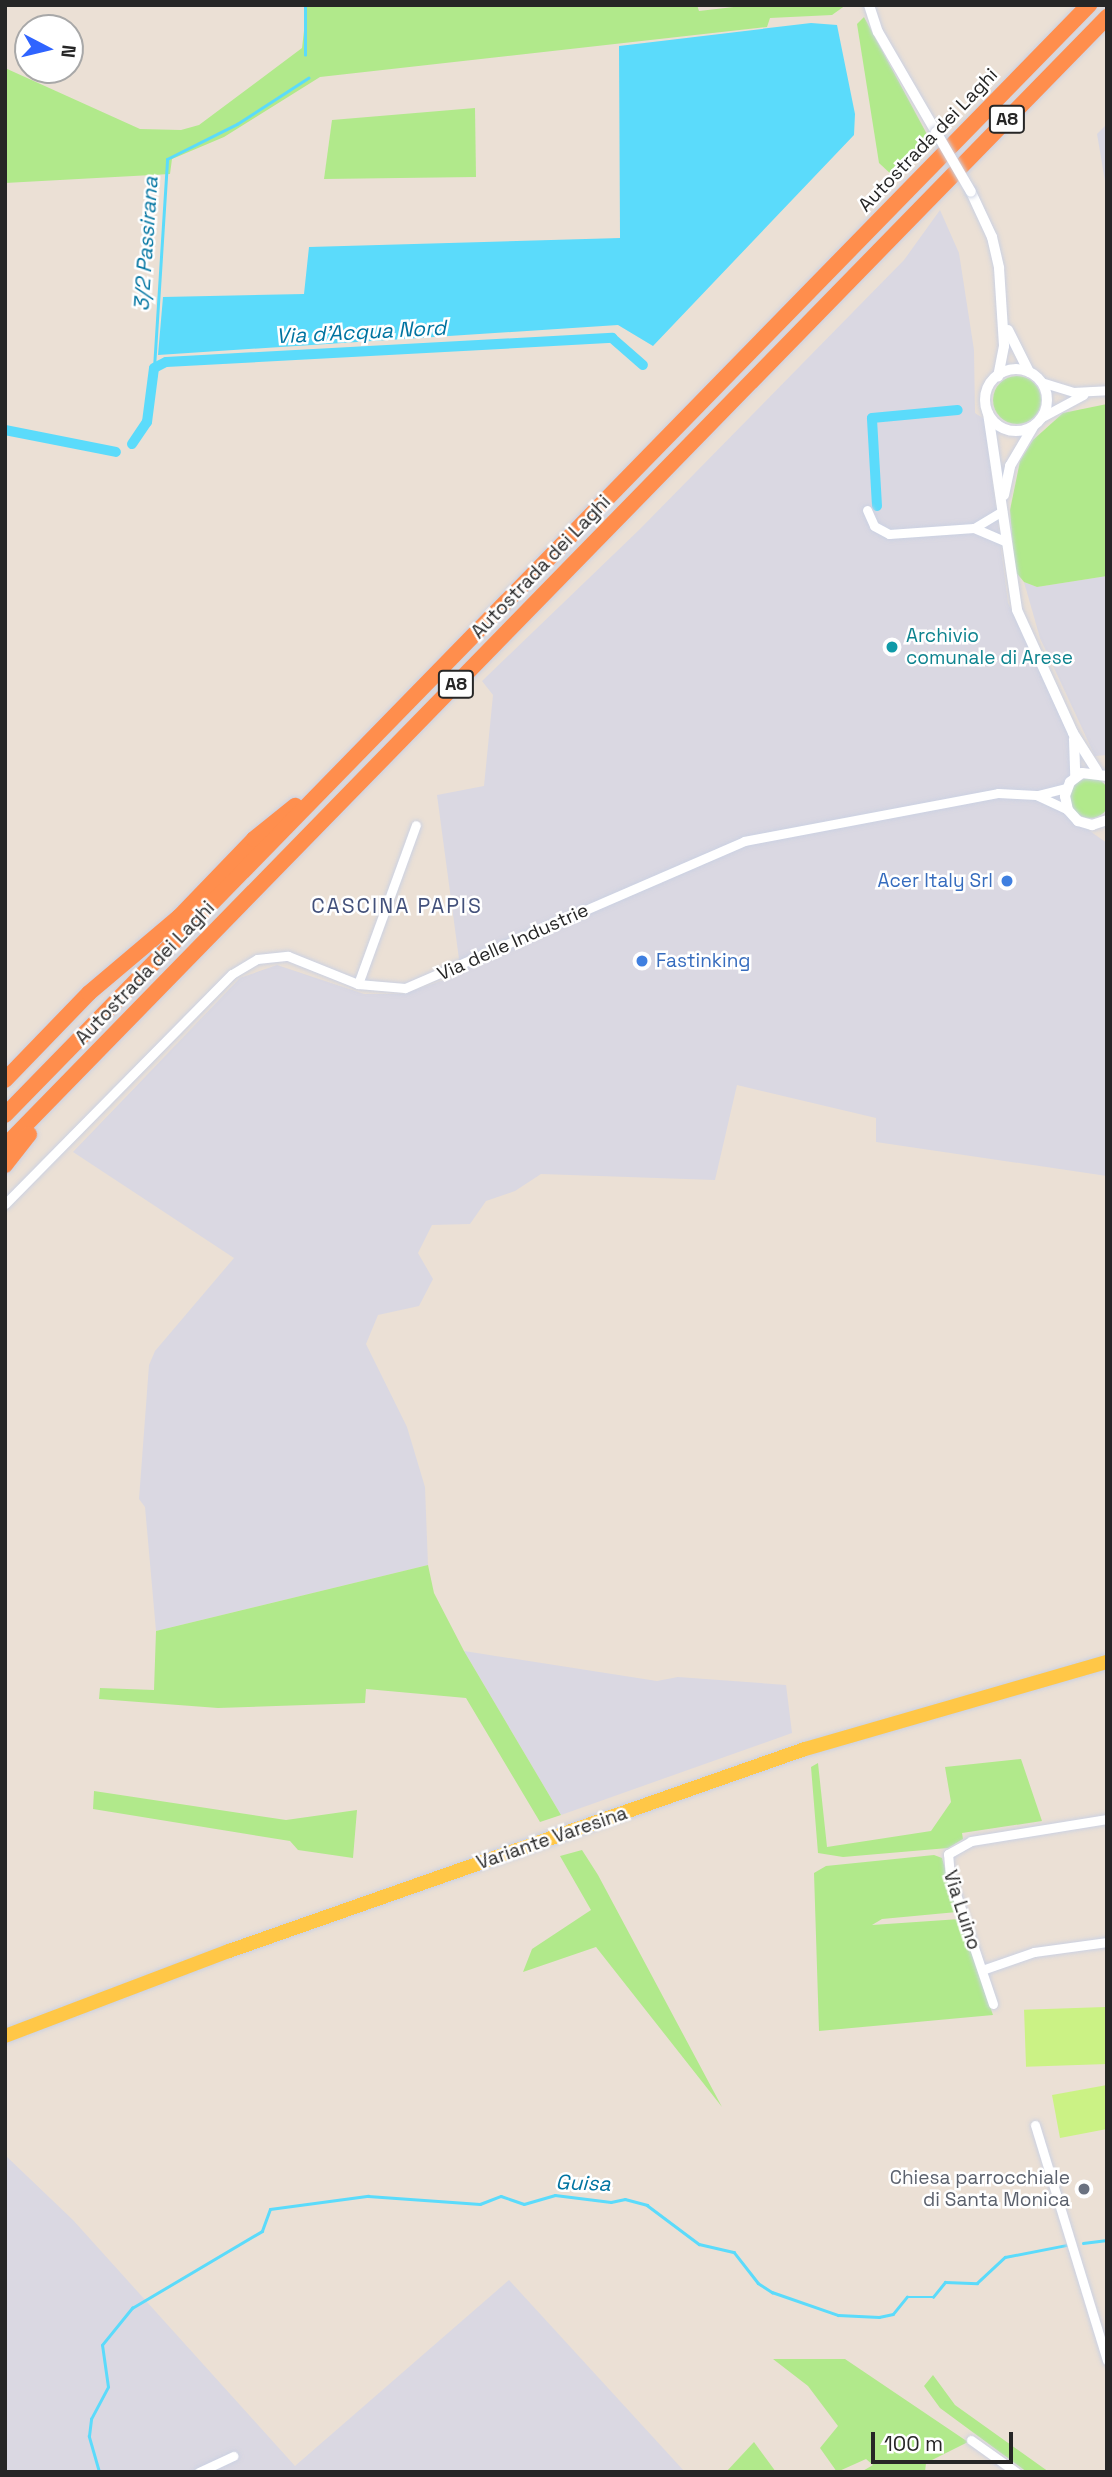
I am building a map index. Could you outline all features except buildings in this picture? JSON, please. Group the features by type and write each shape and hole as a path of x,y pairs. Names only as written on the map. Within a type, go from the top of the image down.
{"highway":[{"name":"Autostrada dei Laghi","path":"5,1115 1089,5"},
{"name":"Autostrada dei Laghi","path":"5,1146 1107,17"},
{"path":"9,1075 89,993 197,900 254,839 354,758"},
{"path":"5,1165 77,1072"}],"main road":[{"name":"Variante Varesina","path":"5,2036 229,1951 805,1749 1107,1662"}],"street":[{"path":"869,5 878,32 971,191 997,252 1004,351 998,376 987,392 988,413 1005,541 1022,627 1073,733 1102,774"},
{"path":"1003,317 1029,372 1041,382 1087,393"},
{"path":"998,376 1013,370 1029,372"},
{"path":"974,528 1002,511 1010,466 1038,421 1047,400 1041,382"},
{"path":"988,413 998,425 1012,431 1038,421 1087,393 1107,390"},
{"path":"867,510 873,526 889,534 974,528 1005,541"},
{"path":"1073,733 1075,776 1066,788 1068,810 1078,821 1107,834"},
{"path":"1075,776 1102,774"},
{"name":"Via delle Industrie","path":"5,1204 245,965 268,955 288,956 358,984 389,990 420,984 744,841 978,795 1036,795 1066,788"},
{"name":"Via delle Industrie","path":"1036,795 1068,810"},
{"path":"1092,825 1107,820"},
{"path":"358,984 416,825"},
{"name":"Via Luino","path":"993,2004 947,1868 950,1850 971,1841 1107,1819"},
{"path":"982,1970 1034,1952 1107,1942"},
{"path":"1035,2124 1106,2356"},
{"path":"971,2440 1016,2472"},
{"path":"199,2472 234,2456"}],"shaded area":[{"path":"1107,124 1107,193 1097,134"},
{"path":"940,210 959,253 974,350 975,413 984,419 1008,603 1069,735 1071,774 1062,792 1084,827 1107,843 1107,1176 876,1142 876,1118 737,1085 715,1180 541,1174 515,1191 486,1201 470,1224 432,1225 418,1253 433,1279 419,1306 378,1315 366,1344 407,1427 425,1487 428,1565 156,1631 145,1507 139,1499 149,1365 155,1351 234,1258 73,1152 240,978 277,965 364,994 404,994 461,974 437,795 484,786 493,695 482,681 640,529 904,260"},
{"path":"1107,576 1107,755 1095,756 1040,638 1024,582 1037,587"},
{"path":"464,1651 657,1681 678,1677 786,1685 792,1733 561,1815"},
{"path":"5,2155 73,2220 295,2466 509,2280 685,2472 5,2472"}],"green space":[{"path":"307,5 697,5 699,11 751,5 846,5 832,15 770,18 767,27 320,77 224,137 172,159 170,174 5,183 5,68 14,72 14,84 40,84 140,129 181,130 199,125 302,48"},
{"path":"864,17 929,138 893,176 879,163 857,24"},
{"path":"475,108 476,177 324,179 332,120"},
{"path":"1017,376 1034,383 1041,400 1034,417 1017,424 1000,417 993,400 1000,383"},
{"path":"1107,404 1107,576 1037,587 1024,582 1015,571 1010,510 1020,461 1033,440 1063,413"},
{"path":"1090,778 1098,779 1104,784 1109,790 1109,806 1104,812 1098,817 1090,818 1082,817 1076,812 1071,806 1070,798 1071,790 1076,784 1082,779"},
{"path":"428,1565 434,1593 464,1651 561,1815 540,1822 466,1698 366,1689 365,1703 218,1708 99,1699 100,1688 154,1690 156,1631"},
{"path":"1021,1759 1042,1821 962,1833 963,1839 948,1848 843,1857 818,1853 811,1767 818,1763 827,1847 931,1831 951,1802 945,1767"},
{"path":"94,1791 286,1820 357,1810 353,1858 298,1850 290,1841 93,1809"},
{"path":"582,1850 722,2107 596,1947 523,1972 532,1949 591,1910 560,1856"},
{"path":"934,1855 942,1858 957,1912 882,1919 872,1925 960,1919 993,2015 819,2031 814,1873 826,1866"},
{"path":"1105,2007 1107,2064 1026,2067 1024,2010"},
{"path":"1107,2085 1107,2129 1060,2138 1052,2095"},
{"path":"773,2359 845,2359 968,2442 926,2463 925,2472 861,2472 873,2465 866,2459 837,2472 820,2448 838,2426 808,2386"},
{"path":"933,2375 955,2405 1049,2472 1027,2472 940,2408 924,2386"},
{"path":"754,2442 776,2472 726,2472"}],"water":[{"path":"811,23 837,25 855,114 854,135 653,346 618,325 158,355 163,297 304,294 309,247 620,238 619,46"}],"waterway":[{"name":"3/2 Passirana","path":"305,5 305,55"},
{"name":"3/2 Passirana","path":"154,368 167,159 237,124 308,78"},
{"name":"Via d'Acqua Nord","path":"132,444 147,422 154,368 166,362 612,338 643,365"},
{"name":"Via d'Acqua Nord","path":"877,506 872,418 958,410"},
{"name":"Via d'Acqua Nord","path":"5,430 116,452"},
{"name":"Guisa","path":"99,2472 89,2436 91,2419 108,2387 102,2345 132,2308 262,2231 270,2209 368,2196 480,2204 501,2196 524,2204 555,2195 611,2202 625,2199 647,2205 699,2244 734,2252 758,2283 772,2292 838,2315 879,2317 893,2314 907,2297 933,2297 945,2282 977,2283 1005,2257 1067,2245"},
{"name":"Guisa","path":"1083,2243 1107,2240"}],"place":[{"name":"Archivio comunale di Arese","path":"892,647"},
{"name":"Acer Italy Srl","path":"1007,881"},
{"name":"Fastinking","path":"642,961"},
{"name":"Chiesa parrocchiale di Santa Monica","path":"1084,2189"}],"district":[{"name":"CASCINA PAPIS","path":"397,906"}]}
